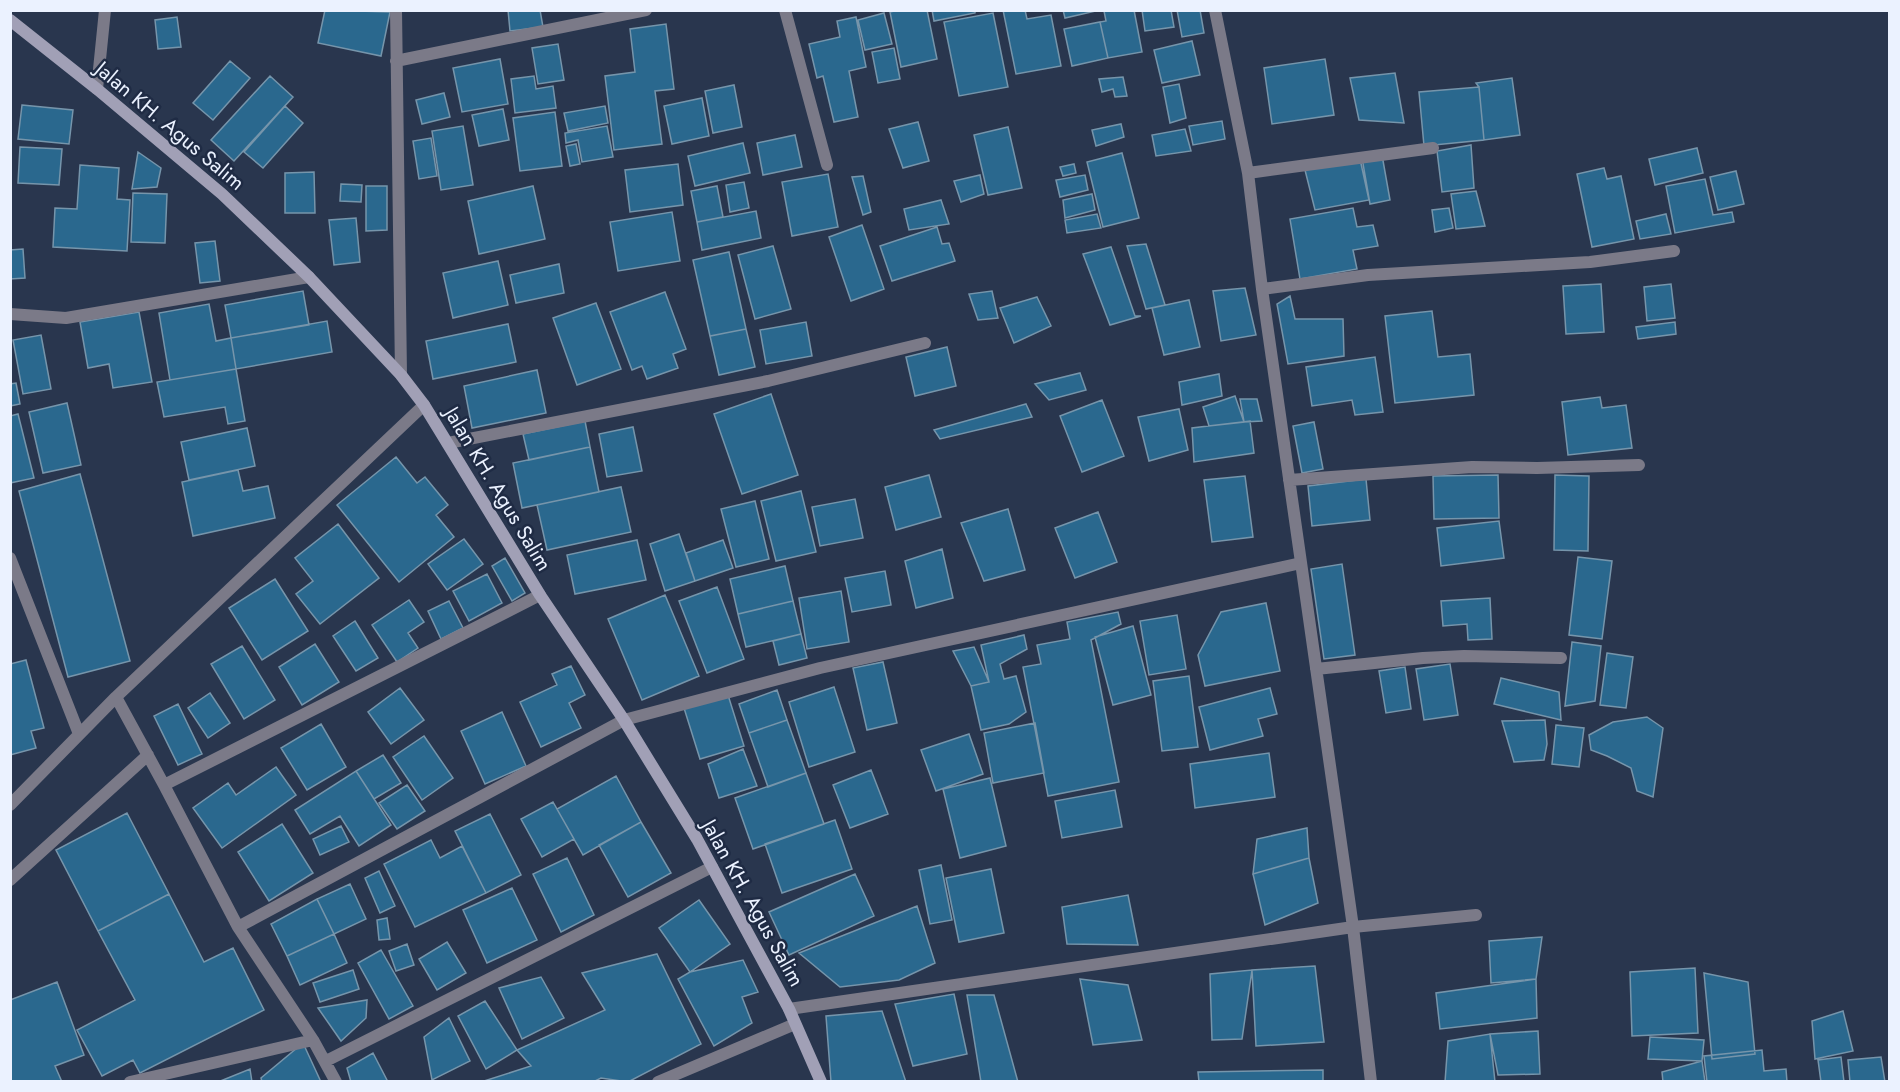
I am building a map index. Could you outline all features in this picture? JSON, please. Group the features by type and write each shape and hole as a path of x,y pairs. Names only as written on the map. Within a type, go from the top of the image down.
{"main road":[{"name":"Jalan KH. Agus Salim","path":"10,20 97,89 222,194 309,277 402,375 448,443 540,595 624,720 712,867 789,1008 821,1082"}],"street":[{"path":"97,89 105,10"},
{"path":"396,10 402,375"},
{"path":"396,62 646,10"},
{"path":"785,10 827,165"},
{"path":"1215,10 1248,173 1262,289 1353,927 1371,1082"},
{"path":"1248,173 1433,148"},
{"path":"1262,289 1368,275 1590,262 1674,251"},
{"path":"10,314 66,318 309,277"},
{"path":"448,443 768,381 925,343"},
{"path":"10,805 116,697 424,405"},
{"path":"1289,480 1472,466 1537,468 1640,465"},
{"path":"10,558 79,734"},
{"path":"238,927 624,720 820,668 1301,563"},
{"path":"164,785 540,595"},
{"path":"1316,669 1464,656 1561,658"},
{"path":"116,697 238,927 313,1040 336,1082"},
{"path":"10,880 148,755"},
{"path":"326,1061 712,867"},
{"path":"789,1008 1353,927 1476,915"},
{"path":"658,1082 795,1024"},
{"path":"130,1082 313,1040"}],"building":[{"path":"325,10 390,12 381,56 318,43"},
{"path":"508,10 540,10 543,27 510,31"},
{"path":"927,10 937,59 901,67 890,12"},
{"path":"932,10 975,10 975,13 934,21"},
{"path":"1003,10 1025,10 1027,19 1051,15 1061,66 1016,74"},
{"path":"1063,10 1096,10 1096,11 1065,18"},
{"path":"1134,10 1142,52 1108,58 1100,22 1106,21 1104,11"},
{"path":"1142,10 1171,10 1174,27 1145,31"},
{"path":"1177,10 1200,10 1204,33 1182,37"},
{"path":"884,13 892,44 865,50 858,20"},
{"path":"993,13 1008,87 959,96 944,22"},
{"path":"177,17 181,47 158,49 155,20"},
{"path":"856,17 866,67 849,71 858,117 834,122 823,76 817,78 809,44 840,37 837,21"},
{"path":"1100,22 1108,58 1072,66 1064,29"},
{"path":"666,24 674,89 655,91 662,144 614,150 605,76 635,72 630,29"},
{"path":"1192,41 1200,75 1162,83 1154,50"},
{"path":"558,44 564,80 538,84 532,48"},
{"path":"894,48 900,79 878,83 872,52"},
{"path":"500,59 508,104 462,112 453,68"},
{"path":"1325,59 1334,115 1272,124 1264,68"},
{"path":"230,61 250,78 213,120 193,103"},
{"path":"1395,73 1404,123 1359,120 1350,78"},
{"path":"270,76 293,97 234,161 211,140"},
{"path":"534,76 536,89 553,86 556,108 515,113 511,79"},
{"path":"1123,77 1127,96 1115,97 1113,89 1102,92 1099,79"},
{"path":"1512,78 1520,135 1484,140 1479,87 1476,83"},
{"path":"1179,84 1186,118 1170,123 1163,87"},
{"path":"734,85 742,127 713,133 705,91"},
{"path":"1479,87 1484,140 1424,146 1419,92"},
{"path":"444,93 450,117 422,124 416,100"},
{"path":"702,98 709,136 672,144 664,106"},
{"path":"22,105 73,110 69,144 18,139"},
{"path":"285,106 303,123 263,168 244,152"},
{"path":"605,106 608,123 568,131 564,113"},
{"path":"503,109 509,140 479,146 472,115"},
{"path":"555,112 562,166 520,171 513,118"},
{"path":"1222,121 1225,139 1193,145 1189,126"},
{"path":"918,122 929,161 903,168 889,129"},
{"path":"1121,124 1124,137 1096,146 1092,130"},
{"path":"463,126 473,185 441,190 432,131"},
{"path":"607,126 613,157 582,162 578,140 566,143 565,133"},
{"path":"1008,127 1022,188 988,195 974,135"},
{"path":"1185,129 1191,151 1156,156 1152,135"},
{"path":"795,135 802,167 763,175 757,143"},
{"path":"431,138 437,176 419,179 413,141"},
{"path":"743,143 750,173 695,186 688,156"},
{"path":"576,144 580,164 570,166 566,146"},
{"path":"1471,145 1474,188 1442,192 1437,151"},
{"path":"20,147 62,149 59,185 18,183"},
{"path":"1697,148 1703,173 1655,185 1649,159"},
{"path":"138,152 161,168 157,187 132,189"},
{"path":"1122,153 1139,218 1103,227 1087,162"},
{"path":"1382,155 1390,200 1370,204 1362,158"},
{"path":"1360,159 1369,200 1315,210 1305,170"},
{"path":"678,164 683,205 630,212 625,170"},
{"path":"1074,164 1076,173 1063,176 1060,167"},
{"path":"80,165 119,168 117,199 130,200 127,251 53,247 55,208 77,209"},
{"path":"1604,168 1607,179 1621,176 1634,239 1592,247 1577,174"},
{"path":"1736,171 1744,204 1718,210 1710,177"},
{"path":"314,172 315,213 285,213 285,173"},
{"path":"828,174 838,227 792,236 782,182"},
{"path":"980,175 984,194 961,202 954,181"},
{"path":"1085,175 1088,190 1060,197 1056,180"},
{"path":"863,176 871,212 863,215 852,177"},
{"path":"1705,179 1713,215 1732,212 1734,222 1675,233 1666,186"},
{"path":"744,182 749,208 730,212 726,185"},
{"path":"341,184 362,185 361,202 340,201"},
{"path":"366,186 387,186 387,230 366,231"},
{"path":"533,186 545,239 479,254 468,201"},
{"path":"717,186 723,217 697,222 691,191"},
{"path":"1476,191 1485,226 1456,229 1451,194"},
{"path":"133,193 167,194 165,243 131,242"},
{"path":"1092,194 1095,210 1065,218 1063,200"},
{"path":"941,200 949,224 909,230 904,209"},
{"path":"1353,208 1357,227 1373,225 1378,246 1353,250 1357,269 1300,279 1290,219"},
{"path":"1449,208 1453,228 1435,232 1432,210"},
{"path":"756,211 761,238 702,250 697,222"},
{"path":"672,212 680,261 618,271 610,222"},
{"path":"1097,214 1101,228 1067,233 1065,220"},
{"path":"1666,214 1671,234 1640,239 1636,221"},
{"path":"356,218 360,262 334,265 329,220"},
{"path":"862,225 884,289 851,301 829,237"},
{"path":"937,227 942,244 949,243 955,261 892,281 880,246"},
{"path":"215,241 220,281 200,283 195,243"},
{"path":"1146,244 1165,305 1146,309 1127,246"},
{"path":"773,246 791,309 755,319 738,255"},
{"path":"1111,247 1135,316 1141,316 1110,325 1083,254"},
{"path":"23,249 25,278 10,279 10,250"},
{"path":"729,252 746,329 710,336 693,260"},
{"path":"498,261 508,305 453,318 443,273"},
{"path":"559,264 564,293 516,303 510,275"},
{"path":"1601,284 1604,332 1566,334 1563,286"},
{"path":"1671,284 1675,318 1647,321 1644,287"},
{"path":"1245,288 1256,335 1221,341 1213,291"},
{"path":"303,291 309,325 231,338 225,305"},
{"path":"992,291 998,318 978,320 969,294"},
{"path":"665,292 686,349 673,354 678,368 647,379 642,366 632,370 610,312"},
{"path":"1290,296 1295,319 1343,319 1344,356 1288,364 1277,304"},
{"path":"1037,297 1051,326 1014,343 1000,308"},
{"path":"1189,300 1200,347 1164,355 1152,308"},
{"path":"596,303 621,369 577,385 553,318"},
{"path":"209,304 216,341 231,338 236,369 170,380 159,313"},
{"path":"1432,311 1438,357 1470,354 1474,395 1395,403 1385,316"},
{"path":"139,312 152,382 113,388 109,364 88,368 80,322"},
{"path":"327,321 332,352 236,369 231,338"},
{"path":"806,322 812,356 766,364 760,330"},
{"path":"1675,322 1676,334 1638,339 1636,327"},
{"path":"508,324 516,362 433,379 426,341"},
{"path":"746,329 755,367 719,375 710,336"},
{"path":"41,335 51,389 23,394 13,340"},
{"path":"947,347 956,386 915,396 906,357"},
{"path":"1375,357 1383,412 1355,415 1352,400 1312,406 1306,367"},
{"path":"236,369 245,421 228,424 225,407 164,417 157,382"},
{"path":"537,370 546,413 472,428 464,386"},
{"path":"1080,373 1086,390 1049,400 1035,384"},
{"path":"1219,374 1222,396 1182,405 1179,382"},
{"path":"16,383 20,404 10,406 10,384"},
{"path":"771,394 798,475 742,494 714,414"},
{"path":"1235,396 1244,422 1209,426 1203,407"},
{"path":"1600,397 1602,408 1626,405 1632,448 1568,455 1562,402"},
{"path":"1240,399 1257,399 1262,421 1244,422"},
{"path":"1102,400 1124,456 1082,472 1060,416"},
{"path":"67,403 81,465 43,473 29,412"},
{"path":"1026,404 1032,417 940,439 934,430"},
{"path":"1179,409 1188,450 1149,461 1138,417"},
{"path":"18,414 34,478 10,483 10,416"},
{"path":"585,421 590,447 529,460 523,434"},
{"path":"1250,421 1254,453 1194,462 1192,428"},
{"path":"1314,422 1323,469 1302,473 1293,426"},
{"path":"633,427 642,471 607,477 599,434"},
{"path":"247,428 255,466 189,480 181,442"},
{"path":"590,447 599,492 522,508 513,463"},
{"path":"396,457 417,483 425,477 448,505 436,515 454,537 399,582 337,505"},
{"path":"238,470 243,491 268,486 275,518 193,536 182,482"},
{"path":"80,474 130,661 68,677 19,491"},
{"path":"929,475 941,517 896,530 885,487"},
{"path":"1498,475 1499,518 1434,519 1433,476"},
{"path":"1555,475 1589,476 1588,551 1554,550"},
{"path":"1245,476 1253,537 1212,542 1204,480"},
{"path":"1366,479 1370,520 1312,526 1308,486"},
{"path":"621,487 631,532 547,550 537,505"},
{"path":"801,491 816,552 776,561 761,501"},
{"path":"855,499 863,538 820,546 812,507"},
{"path":"755,501 769,559 736,567 721,509"},
{"path":"1008,509 1025,570 984,581 961,523"},
{"path":"1098,512 1117,562 1075,578 1055,528"},
{"path":"1499,521 1504,558 1441,566 1437,528"},
{"path":"338,524 379,578 320,624 296,594 313,581 295,558"},
{"path":"679,534 695,581 665,591 650,544"},
{"path":"464,539 483,564 447,590 428,564"},
{"path":"637,540 646,580 575,594 567,555"},
{"path":"723,540 733,568 695,581 686,553"},
{"path":"942,549 953,598 916,608 905,561"},
{"path":"1578,557 1612,561 1602,639 1569,635"},
{"path":"505,558 525,593 512,601 492,566"},
{"path":"1342,564 1355,655 1324,659 1311,569"},
{"path":"785,566 793,601 738,614 730,579"},
{"path":"885,571 891,605 852,612 845,578"},
{"path":"487,574 502,603 469,621 453,591"},
{"path":"275,579 308,631 262,660 229,608"},
{"path":"717,587 744,659 707,673 679,601"},
{"path":"841,591 849,642 807,649 799,598"},
{"path":"665,595 699,676 642,700 608,619"},
{"path":"1490,598 1492,639 1468,640 1467,624 1443,626 1441,601"},
{"path":"409,600 424,622 408,633 418,648 397,662 372,625"},
{"path":"449,601 463,628 441,639 428,611"},
{"path":"793,601 801,634 746,647 738,614"},
{"path":"1266,603 1280,671 1205,686 1198,655 1221,612"},
{"path":"1118,612 1121,624 1091,640 1119,782 1048,796 1023,667 1041,664 1037,645 1070,639 1067,622"},
{"path":"1177,615 1186,669 1149,675 1140,621"},
{"path":"355,621 378,658 356,671 333,636"},
{"path":"1133,626 1151,695 1113,705 1095,637"},
{"path":"801,634 807,658 779,665 773,641"},
{"path":"1024,635 1027,649 1000,664 1004,679 1016,676 1026,712 1009,724 981,730 971,686 989,682 981,645"},
{"path":"1572,642 1601,646 1595,701 1565,706"},
{"path":"315,644 339,682 302,705 279,667"},
{"path":"242,646 275,700 244,719 211,664"},
{"path":"974,647 989,682 971,686 953,651"},
{"path":"1607,653 1633,657 1626,708 1600,705"},
{"path":"26,660 44,728 31,731 36,748 10,755 10,664"},
{"path":"883,662 897,723 867,730 853,668"},
{"path":"1450,664 1458,715 1424,720 1416,669"},
{"path":"571,666 585,695 569,703 581,728 541,747 520,702 557,685 552,674"},
{"path":"1405,667 1411,709 1386,713 1379,671"},
{"path":"1189,676 1198,747 1162,751 1153,681"},
{"path":"1501,678 1559,692 1561,720 1494,704"},
{"path":"834,687 855,752 809,767 789,702"},
{"path":"400,688 424,720 391,744 368,712"},
{"path":"1270,688 1277,714 1258,719 1263,736 1210,750 1199,707"},
{"path":"777,690 787,720 749,733 739,704"},
{"path":"210,693 230,723 208,738 188,708"},
{"path":"728,695 744,746 700,759 684,708"},
{"path":"178,704 202,754 178,765 154,716"},
{"path":"502,712 526,766 485,784 461,731"},
{"path":"1647,717 1663,728 1653,797 1637,791 1631,768 1591,750 1589,735 1613,722"},
{"path":"787,720 806,773 768,787 749,733"},
{"path":"1545,720 1547,744 1544,760 1514,762 1502,721"},
{"path":"1035,723 1044,773 993,783 984,733"},
{"path":"321,724 346,767 307,790 281,748"},
{"path":"1556,725 1584,728 1579,767 1552,764"},
{"path":"969,734 983,774 936,791 921,750"},
{"path":"424,736 453,778 422,800 393,757"},
{"path":"743,749 757,786 719,798 708,764"},
{"path":"1269,753 1275,797 1195,808 1190,764"},
{"path":"383,755 401,783 374,799 356,771"},
{"path":"276,767 296,795 222,848 193,808 228,783 236,795"},
{"path":"871,770 888,814 850,828 833,785"},
{"path":"356,771 391,825 359,846 340,816 310,834 295,810"},
{"path":"806,773 824,824 753,849 735,798"},
{"path":"616,776 641,822 583,855 557,809"},
{"path":"990,778 1006,846 960,858 943,789"},
{"path":"407,785 425,811 397,829 379,803"},
{"path":"1115,790 1122,827 1062,838 1055,801"},
{"path":"553,802 574,839 542,857 521,819"},
{"path":"127,813 169,894 98,931 56,850"},
{"path":"490,814 521,875 486,893 455,831"},
{"path":"835,820 852,869 782,893 765,844"},
{"path":"641,822 671,873 628,897 599,845"},
{"path":"282,824 313,873 269,901 238,852"},
{"path":"341,826 349,842 320,855 313,839"},
{"path":"1307,828 1309,858 1253,874 1257,839"},
{"path":"431,840 440,858 462,846 486,893 415,927 384,864"},
{"path":"567,858 594,915 561,932 533,874"},
{"path":"1309,858 1318,903 1265,925 1253,874"},
{"path":"941,865 952,920 930,924 919,870"},
{"path":"991,869 1004,933 959,942 946,878"},
{"path":"379,871 395,906 380,913 365,878"},
{"path":"855,874 874,916 789,955 769,912"},
{"path":"350,884 366,919 334,934 317,899"},
{"path":"512,888 537,940 487,963 463,910"},
{"path":"169,894 204,962 233,948 264,1010 140,1073 133,1060 102,1076 77,1030 135,1000 98,931"},
{"path":"1128,895 1138,945 1067,944 1062,907"},
{"path":"317,899 334,934 287,956 271,924"},
{"path":"699,900 730,944 690,972 659,928"},
{"path":"917,906 935,963 899,980 840,987 799,953"},
{"path":"387,918 390,939 379,940 377,920"},
{"path":"334,934 347,963 300,985 287,956"},
{"path":"1542,937 1536,979 1491,983 1489,941"},
{"path":"447,942 466,973 437,990 419,959"},
{"path":"407,944 414,965 396,971 389,951"},
{"path":"381,950 413,1006 389,1019 358,963"},
{"path":"657,954 701,1044 628,1082 601,1078 593,1082 481,1082 531,1066 517,1050 605,1010 582,973"},
{"path":"743,960 758,992 742,997 752,1023 714,1046 678,979 690,972"},
{"path":"1315,966 1324,1042 1256,1046 1252,970"},
{"path":"1695,968 1698,1033 1632,1036 1630,972"},
{"path":"353,970 359,989 320,1002 313,983"},
{"path":"1252,970 1242,1039 1212,1040 1210,974"},
{"path":"1704,973 1748,982 1755,1054 1712,1059"},
{"path":"541,977 564,1018 522,1039 499,988"},
{"path":"1080,979 1128,985 1142,1040 1093,1045"},
{"path":"1536,979 1537,1018 1440,1029 1436,993"},
{"path":"57,982 84,1055 55,1066 62,1082 10,1082 10,1000"},
{"path":"954,994 967,1054 913,1066 895,1004"},
{"path":"967,995 994,995 1018,1082 981,1082"},
{"path":"367,1000 366,1018 341,1041 318,1008"},
{"path":"485,1001 517,1050 486,1069 458,1016"},
{"path":"882,1011 906,1082 831,1082 826,1016"},
{"path":"1843,1011 1853,1051 1815,1059 1812,1021"},
{"path":"449,1018 470,1061 432,1080 424,1037"},
{"path":"1538,1031 1540,1074 1498,1075 1490,1034"},
{"path":"1490,1034 1495,1082 1445,1082 1448,1041"},
{"path":"1650,1037 1704,1040 1702,1061 1648,1059"},
{"path":"303,1043 321,1082 262,1082 261,1078"},
{"path":"1762,1050 1764,1071 1786,1069 1787,1082 1707,1082 1704,1056"},
{"path":"373,1053 388,1082 351,1082 347,1068"},
{"path":"1841,1057 1844,1082 1821,1082 1818,1060"},
{"path":"1881,1057 1885,1082 1850,1082 1848,1060"},
{"path":"1702,1061 1705,1082 1663,1082 1662,1072"},
{"path":"250,1069 252,1082 218,1082"},
{"path":"1323,1070 1323,1082 1199,1082 1198,1072"}]}
